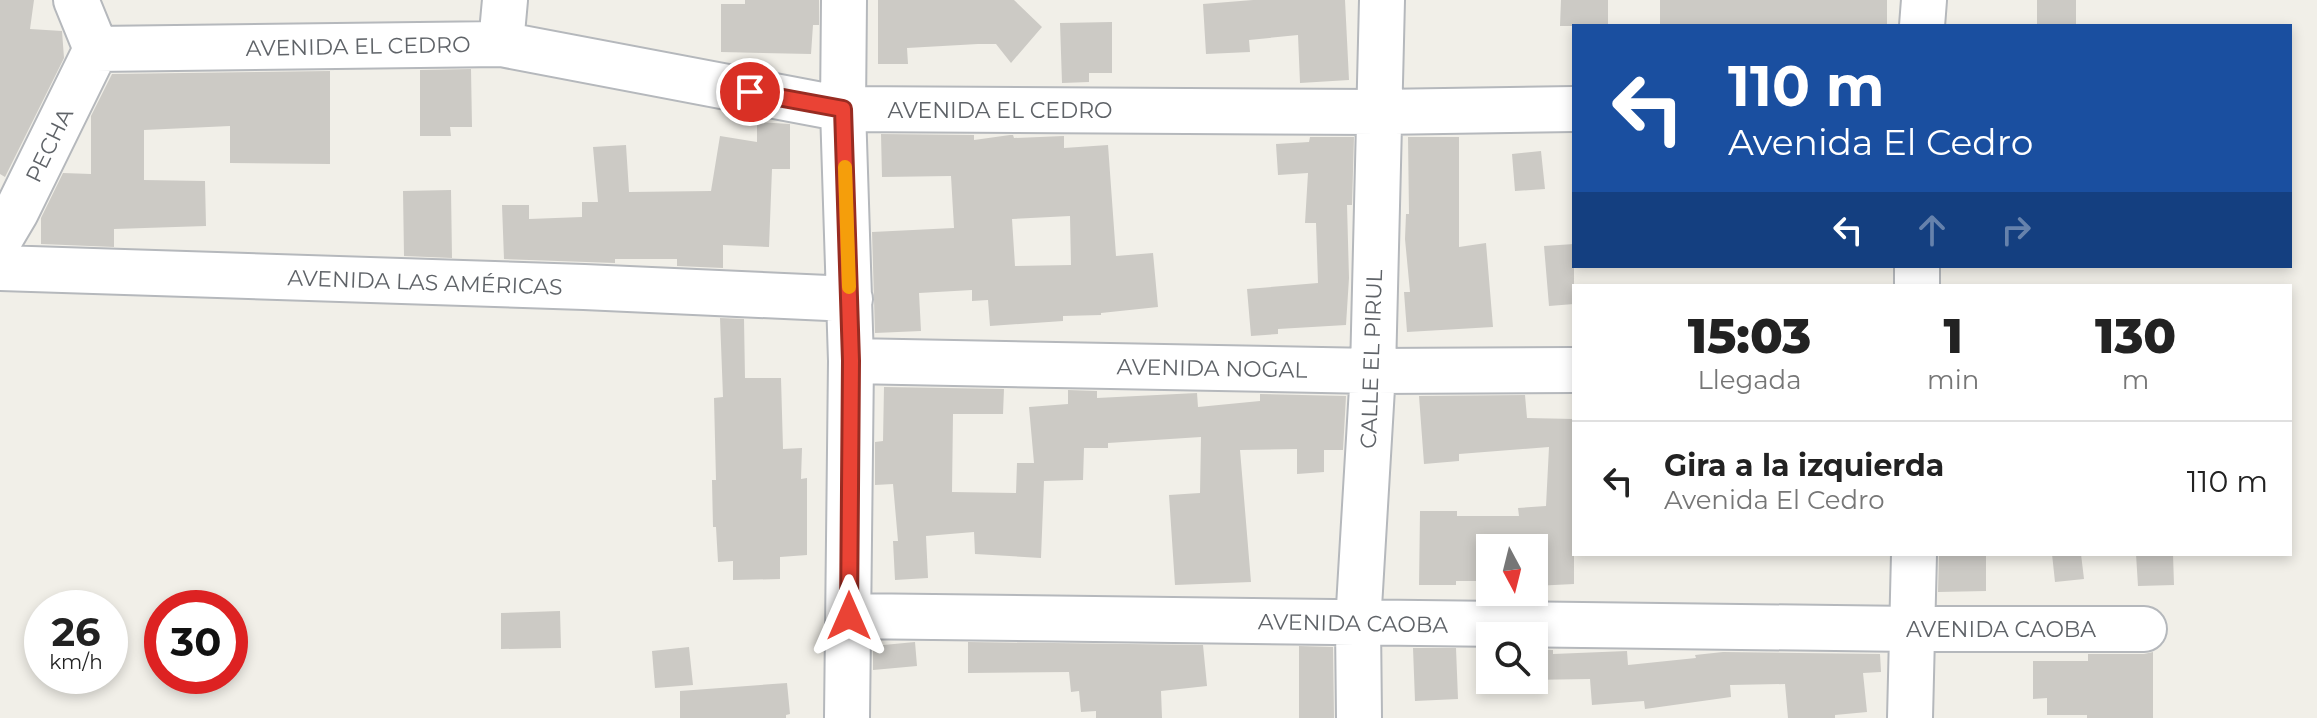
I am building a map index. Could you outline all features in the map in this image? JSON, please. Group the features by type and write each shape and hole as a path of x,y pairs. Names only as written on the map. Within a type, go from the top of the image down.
{"street":[{"path":"501,44 505,0"},
{"path":"844,0 843,109 851,361 847,718"},
{"name":"CALLE EL PIRUL","path":"1359,718 1358,624 1373,371 1382,0"},
{"path":"1922,24 1924,0"},
{"path":"68,1 96,49"},
{"name":"AVENIDA EL CEDRO","path":"96,49 501,44 843,109 1378,112 1572,109"},
{"name":"PECHA","path":"5,220 96,49"},
{"name":"AVENIDA LAS AMÉRICAS","path":"0,268 850,299"},
{"name":"AVENIDA NOGAL","path":"851,361 1373,371 1572,370"},
{"path":"1910,718 1914,556"},
{"name":"AVENIDA CAOBA","path":"849,616 1358,624 2144,629"}],"building":[{"path":"0,0 34,0 30,29 62,31 64,58 5,177 0,174"},
{"path":"745,0 819,0 819,25 813,25 811,54 721,52 721,4 745,4"},
{"path":"878,0 1014,0 1042,27 1011,63 996,44 978,44 907,48 908,64 878,64"},
{"path":"1253,0 1345,0 1349,80 1300,83 1298,35 1249,40 1250,52 1206,54 1203,4"},
{"path":"1561,0 1608,0 1608,24 1560,26"},
{"path":"1660,0 1887,0 1887,24 1660,24"},
{"path":"2037,0 2076,0 2076,24 2037,24"},
{"path":"1112,22 1112,73 1089,73 1089,82 1062,83 1060,23"},
{"path":"471,69 472,127 450,127 451,136 420,136 420,70"},
{"path":"330,71 330,164 230,163 230,126 144,130 144,180 205,181 206,226 114,229 114,247 41,244 41,218 63,173 91,174 91,116 112,74"},
{"path":"757,122 790,124 790,169 772,169 769,247 723,245 723,268 677,266 677,259 615,259 615,263 504,259 502,205 529,205 529,219 582,217 582,202 598,202 593,147 626,145 629,192 711,191 720,136 757,142"},
{"path":"881,134 974,135 974,140 1010,135 1014,138 1064,136 1064,148 1108,145 1116,256 1153,253 1158,307 1101,315 1063,316 1063,321 990,326 988,300 972,301 972,290 919,293 921,331 875,333 872,232 954,228 951,176 882,177","holes":["1070,216 1071,265 1015,266 1012,219"]},
{"path":"1310,137 1354,137 1352,205 1347,205 1349,278 1346,325 1278,329 1278,334 1251,336 1247,289 1318,283 1316,223 1305,223 1308,173 1278,175 1276,144 1309,142"},
{"path":"1408,137 1459,137 1459,247 1486,243 1493,327 1407,332 1404,292 1410,292 1405,239 1406,214 1409,214"},
{"path":"1541,151 1545,189 1515,191 1512,154"},
{"path":"451,190 452,258 404,256 403,191"},
{"path":"1572,244 1572,304 1549,306 1544,246"},
{"path":"720,318 744,319 745,378 781,378 783,449 802,448 801,479 807,478 807,555 780,557 780,579 733,580 733,561 718,562 716,527 713,527 712,480 716,480 714,398 723,397"},
{"path":"884,387 1004,389 1003,414 953,414 952,492 1016,493 1017,463 1034,463 1029,407 1068,404 1068,390 1097,391 1097,398 1197,393 1198,407 1260,401 1260,394 1346,396 1343,450 1324,450 1324,472 1297,474 1297,449 1240,450 1251,582 1175,585 1169,495 1200,493 1201,437 1108,443 1108,448 1084,448 1083,480 1044,481 1041,558 975,554 974,532 926,536 928,578 895,580 893,541 898,541 893,484 875,485 875,442 883,441"},
{"path":"1525,395 1527,418 1572,419 1574,584 1548,585 1548,534 1476,534 1476,581 1456,581 1456,585 1419,585 1420,511 1457,511 1457,516 1519,516 1518,508 1546,506 1549,447 1459,454 1459,461 1424,464 1419,396"},
{"path":"1939,556 1986,556 1986,591 1938,592"},
{"path":"2052,556 2081,556 2084,579 2055,582"},
{"path":"2136,556 2173,556 2174,585 2138,586"},
{"path":"560,611 561,648 501,649 501,613"},
{"path":"915,642 917,666 873,670 873,646"},
{"path":"968,642 1203,645 1207,686 1161,691 1162,718 1096,718 1096,711 1081,712 1079,691 1071,692 1069,672 968,673"},
{"path":"1299,646 1333,647 1334,718 1299,718"},
{"path":"689,647 693,685 655,688 652,651"},
{"path":"1413,648 1456,648 1458,699 1415,701"},
{"path":"1548,650 1553,650 1553,654 1627,651 1628,665 1723,652 1880,654 1881,672 1863,673 1867,712 1835,715 1835,718 1788,718 1785,684 1730,685 1731,697 1645,709 1644,701 1592,705 1590,679 1548,680"},
{"path":"2153,652 2153,718 2047,715 2047,698 2033,699 2033,661 2088,661 2088,654"},
{"path":"787,683 790,714 786,718 680,718 680,691"}],"slow traffic":[{"path":"845,167 849,287"}],"route":[{"path":"750,92 843,109 851,361 849,616"}]}
